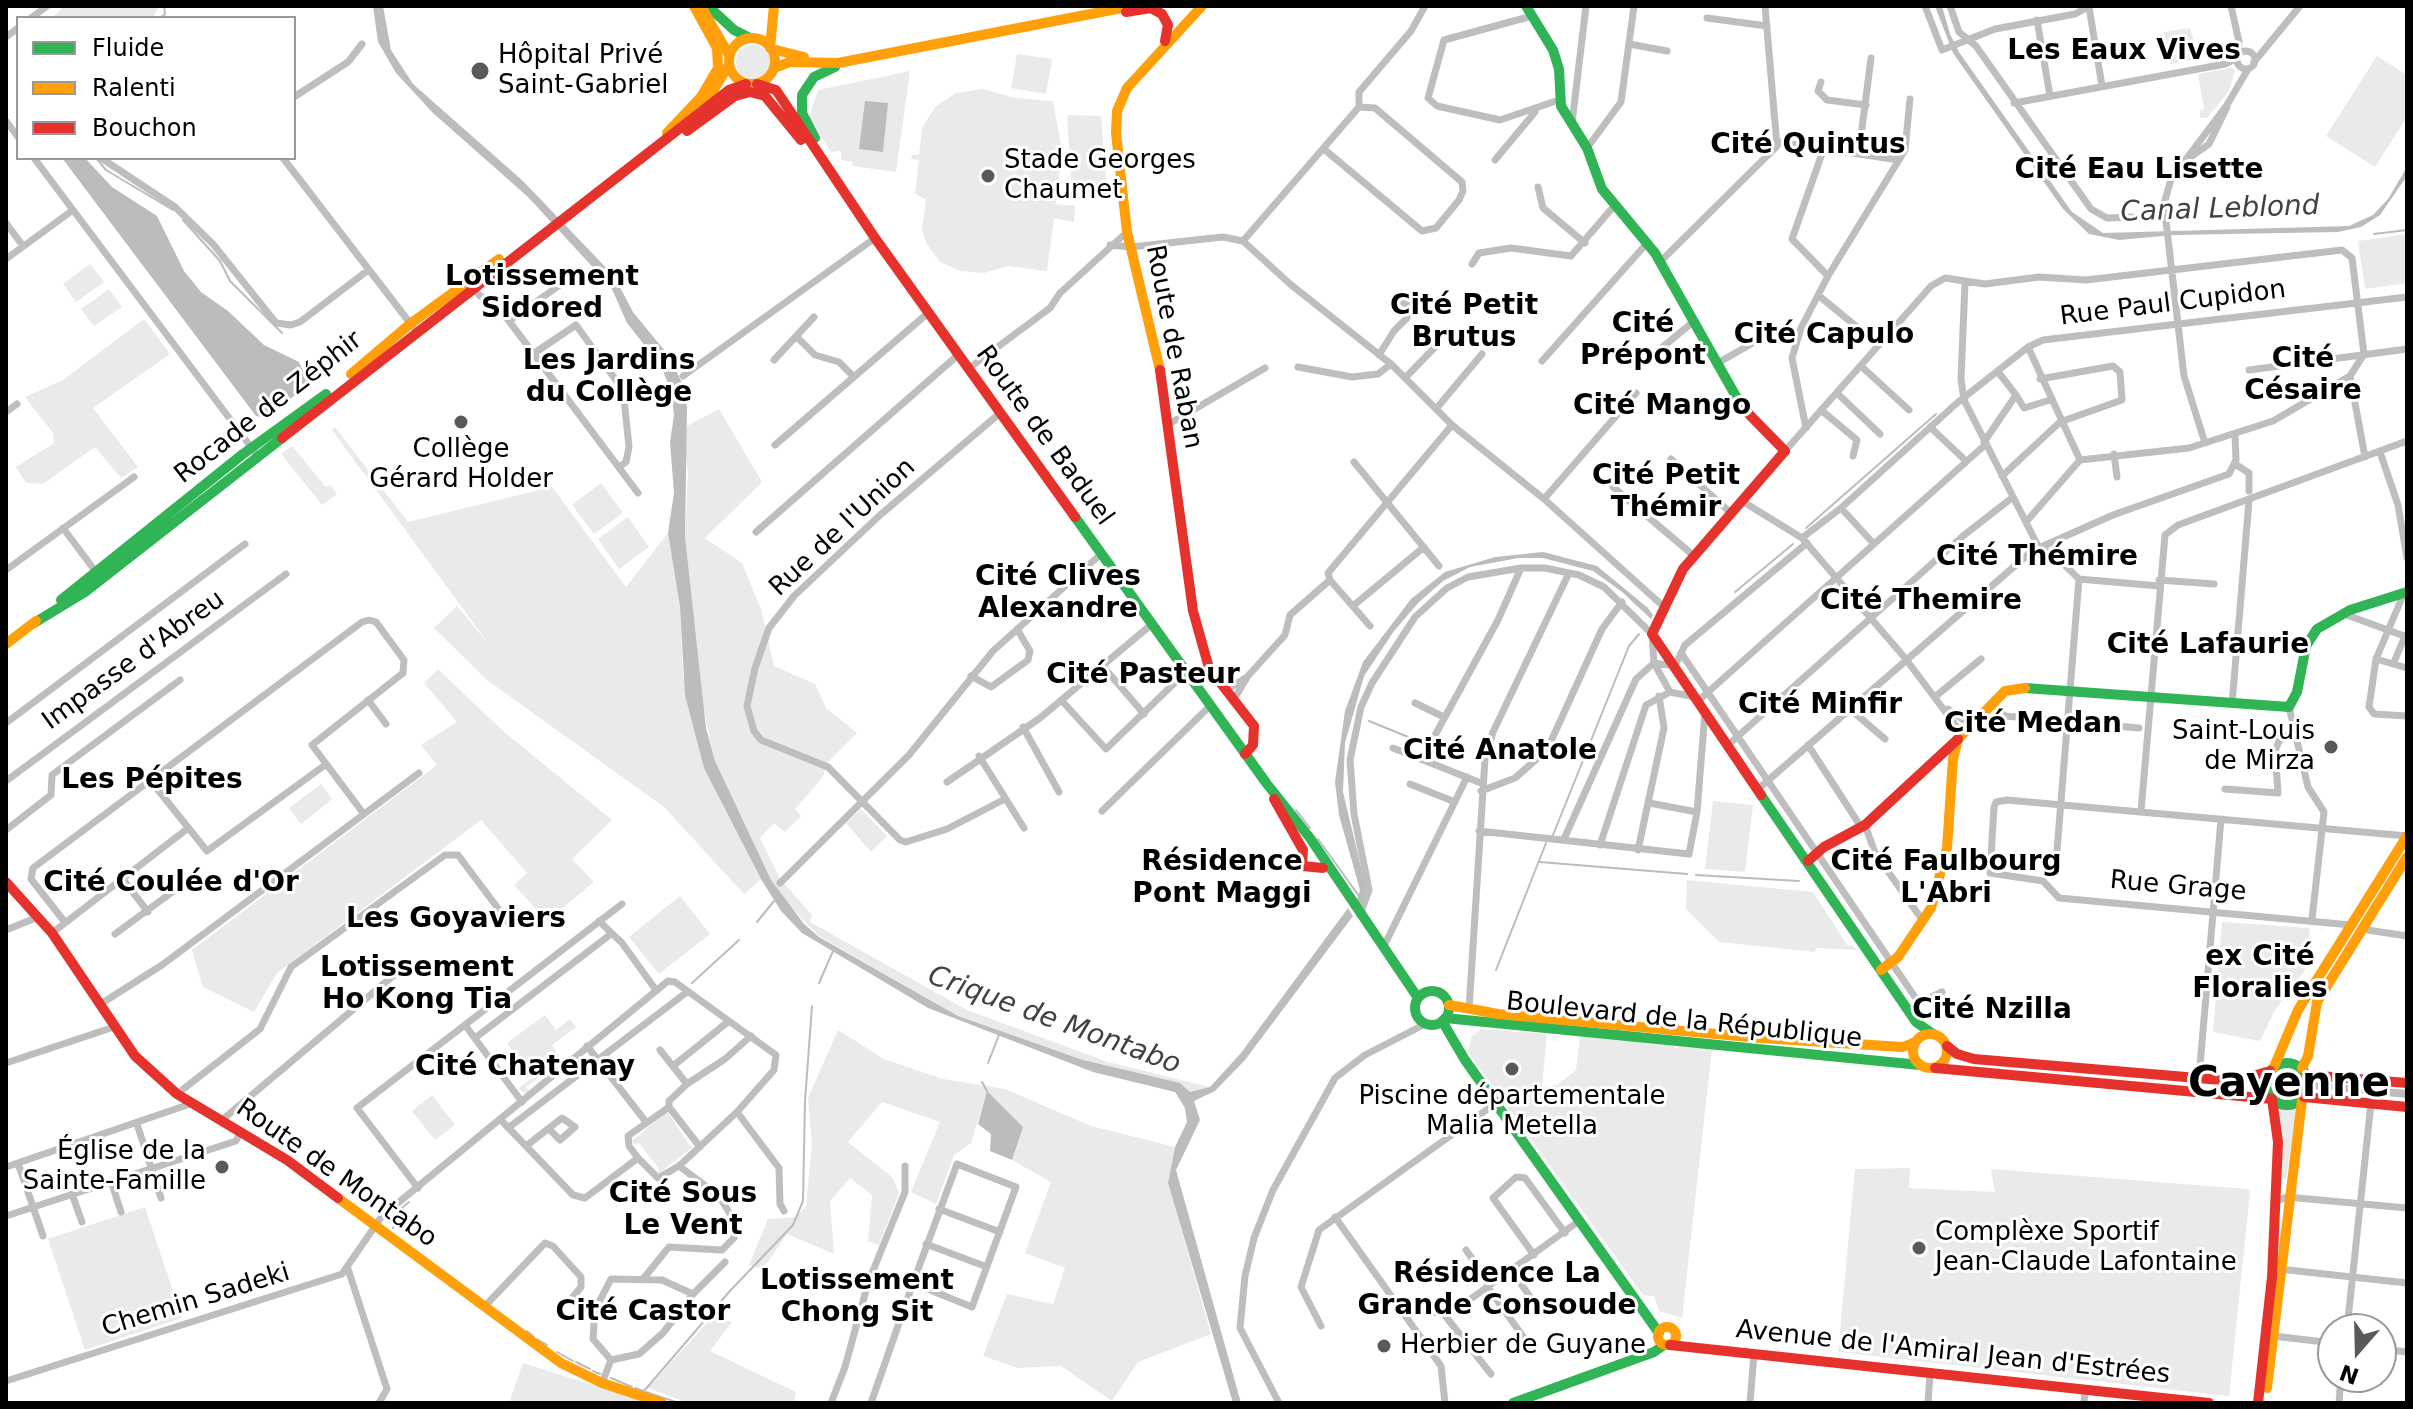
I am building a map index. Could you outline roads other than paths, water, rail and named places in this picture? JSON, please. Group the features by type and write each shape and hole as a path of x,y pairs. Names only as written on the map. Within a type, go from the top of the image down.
{"main road":[{"path":"652,150 691,110 718,68 717,48 694,6"},
{"path":"701,6 736,79 752,84 790,62 827,64 1132,6"},
{"path":"708,6 734,30 771,49 787,55 850,60"},
{"path":"729,60 737,43 767,30 772,6"},
{"path":"772,6 774,70"},
{"name":"Route de Raban","path":"1202,6 1127,88 1117,111 1116,133 1127,232 1154,335 1169,424 1193,611 1209,668 1254,726 1253,745 1245,754"},
{"path":"1106,12 1151,8 1158,11 1168,25 1163,47"},
{"path":"1529,11 1556,60 1559,100 1587,148 1602,189 1648,242 1716,364 1749,416 1785,451 1675,581 1652,634 1702,701 1757,790 1811,857 1917,1024 1957,1054 1974,1059 2239,1080 2269,1075 2290,1062 2306,1074 2407,1083"},
{"path":"843,191 802,113 805,88 825,70 907,49"},
{"name":"Rocade de Zéphir","path":"689,122 721,83 729,60"},
{"name":"Route de Baduel","path":"774,70 843,191"},
{"name":"Rocade de Zéphir","path":"6,644 413,327 473,286 729,90 752,84"},
{"name":"Route de Baduel","path":"752,84 776,90 968,369 1245,754 1310,838 1383,948 1423,995"},
{"path":"652,150 685,133 735,96 758,93 765,96 843,191"},
{"name":"Rocade de Zéphir","path":"34,623 85,592 254,451"},
{"path":"1811,857 1863,826 1992,703 2016,687 2289,707 2312,635 2325,622 2406,593"},
{"path":"1881,970 1891,962 1931,908 1947,848 1953,759 1960,736"},
{"path":"1942,751 1949,751 1953,759"},
{"name":"Route de Baduel","path":"1267,784 1274,799 1323,868 1351,902"},
{"path":"1274,799 1303,850 1302,866 1323,868"},
{"path":"2258,1403 2317,1002 2407,836"},
{"path":"2265,1403 2277,1268 2274,1187 2278,1142 2269,1075 2298,1010 2407,857"},
{"name":"Route de Montabo","path":"6,882 52,933 135,1056 177,1094 287,1160 561,1363 602,1383 662,1403"},
{"name":"Boulevard de la République","path":"1423,995 1439,992 1449,1005 1469,1009 1760,1038 1903,1047 1916,1041"},
{"path":"1423,995 1416,1011 1434,1021 1449,1035 1579,1221"},
{"path":"1434,1021 1449,1005"},
{"name":"Boulevard de la République","path":"1434,1021 1920,1065"},
{"path":"1917,1024 1914,1057 1920,1065 1935,1068 2272,1099 2287,1105 2304,1097 2407,1107"},
{"path":"1916,1041 1933,1034"},
{"path":"1935,1068 1946,1057 1947,1046"},
{"name":"Avenue de l'Amiral Jean d'Estrées","path":"1579,1221 1666,1338 1692,1347 2209,1403"},
{"path":"1513,1403 1648,1353 1666,1338"}],"street":[{"path":"1243,241 1325,150 1359,107 1359,92 1411,31 1425,6"},
{"path":"1572,124 1586,6"},
{"path":"1587,148 1621,102 1634,6"},
{"path":"1660,262 1774,151 1778,142 1765,6"},
{"path":"1925,6 1942,50 1995,29 2075,14 2089,6 2102,86"},
{"path":"1950,6 1964,41 1976,46 2095,213 2112,218 2164,220"},
{"path":"2231,6 2241,58 2238,82"},
{"path":"2205,443 2187,391 2164,220 2168,187 2183,163 2209,144 2224,119 2238,82 2300,6"},
{"path":"1529,11 1444,40 1428,98 1437,106 1496,120 1536,110 1559,100"},
{"path":"1707,18 1767,26"},
{"path":"2037,20 2050,96"},
{"path":"296,96 348,62 362,44"},
{"path":"1629,44 1667,51"},
{"path":"2014,103 2225,64 2266,46"},
{"path":"1859,152 1871,58"},
{"path":"2241,58 2254,62"},
{"path":"2241,58 2248,69"},
{"path":"1821,82 1819,93 1827,100 1866,105"},
{"path":"1806,428 1792,358 1801,328 1828,276 1899,160 1908,140 1910,99"},
{"path":"1325,150 1424,231 1436,228 1459,200 1463,191 1462,182 1375,108 1359,107"},
{"path":"1495,160 1536,110"},
{"path":"1778,142 1899,160"},
{"path":"1824,148 1792,239 1828,276"},
{"path":"36,160 254,451"},
{"path":"104,160 175,207 213,244 276,323 300,322 367,271"},
{"path":"284,160 413,327"},
{"path":"1538,187 1543,208 1585,243"},
{"path":"1472,264 1479,253 1511,248 1547,251 1565,258 1585,243 1614,206"},
{"path":"6,259 73,210"},
{"path":"6,223 23,246"},
{"path":"968,369 1050,308 1057,297 1127,232"},
{"path":"1110,245 1131,247 1223,237 1243,241 1406,377 1452,425 1544,499 1663,606"},
{"path":"683,376 875,238"},
{"path":"1542,361 1648,242"},
{"path":"1785,451 1936,280 1945,278 1965,283 2039,277 2086,280 2342,250 2349,253 2364,354 2350,376 2273,421 2235,435 2189,448 2080,460 2026,522"},
{"path":"509,321 574,275"},
{"path":"1965,283 1961,379 1964,400 2039,548 2052,553 2079,579 2214,584"},
{"path":"473,286 495,303 638,493"},
{"path":"1818,295 1879,345"},
{"name":"Rue Paul Cupidon","path":"1681,653 1685,645 1930,427 2028,347 2059,337 2407,297"},
{"path":"1379,355 1394,331 1407,318 1409,306 1404,303"},
{"path":"775,445 928,313"},
{"path":"774,360 814,317"},
{"path":"1659,350 1693,322"},
{"path":"533,354 576,325 618,383 624,399 629,447 626,462 619,467"},
{"path":"1406,377 1439,343 1437,334"},
{"path":"797,337 815,355 839,362 853,376"},
{"path":"1716,364 1751,344"},
{"path":"2028,347 2040,379 2080,460"},
{"path":"2249,370 2407,349"},
{"path":"1436,409 1482,354"},
{"path":"756,532 958,355"},
{"path":"1298,367 1352,377 1378,374 1391,364"},
{"path":"2002,476 2060,422 2120,403 2119,370 2110,365 2040,379"},
{"path":"1861,366 1909,410"},
{"path":"1169,424 1265,368"},
{"path":"1999,373 2024,408 2050,400"},
{"path":"2350,376 2365,457"},
{"path":"1544,499 1636,393"},
{"path":"1837,393 1880,434"},
{"path":"1479,831 1688,854 1693,845 1697,812 1702,701 1985,444 2016,395"},
{"path":"6,412 17,404"},
{"path":"1821,410 1857,440 1853,456"},
{"name":"Rue de l'Union","path":"1000,413 815,574 769,628 747,706 754,731 761,740 828,767 900,840 906,842 947,829 1003,800"},
{"path":"1370,626 1330,580 1328,573 1452,425"},
{"path":"1930,427 1965,460"},
{"path":"1757,790 1905,658 2039,548 2113,515 2227,476 2235,464 2235,435"},
{"path":"2141,811 2164,538 2178,525 2407,441"},
{"path":"2380,452 2398,505 2407,558"},
{"path":"2114,454 2117,477"},
{"path":"1671,459 1731,513"},
{"path":"1354,462 1439,566"},
{"path":"2235,464 2249,473 2249,491"},
{"path":"6,570 134,477"},
{"path":"1613,487 1694,556"},
{"path":"1728,745 1870,617 2013,497"},
{"path":"1742,501 1804,540 1936,696 1960,736"},
{"path":"2232,704 2249,501"},
{"path":"1841,508 1873,543"},
{"path":"63,528 96,572"},
{"path":"6,723 245,544"},
{"path":"1353,606 1424,547"},
{"path":"780,883 909,755 971,676 1017,629 1102,553"},
{"path":"1359,914 1369,890 1354,814 1350,760 1361,707 1372,683 1415,617 1447,588 1468,577 1521,568 1569,573 1604,587 1652,634 1654,663 1670,692 1702,701"},
{"path":"1422,759 1498,620 1521,568"},
{"path":"1469,1009 1476,929 1481,787 1493,732 1569,573"},
{"name":"Impasse d'Abreu","path":"6,781 286,574"},
{"path":"2056,863 2065,719 2079,579"},
{"path":"1233,701 1247,677 1285,635 1290,615 1330,580"},
{"path":"2406,593 2376,659 2369,707 2374,714 2407,716"},
{"path":"1481,787 1515,778 1547,750 1602,629 1622,602"},
{"path":"2344,614 2406,637 2394,662"},
{"path":"64,921 31,879 33,868 362,622 376,622 404,660 403,673 314,741 312,748 363,813"},
{"path":"947,782 979,756 1062,701 1101,664 1152,624"},
{"path":"971,676 991,687 1028,660 1030,651 1017,629"},
{"path":"1564,839 1636,679 1654,663 1675,666 1681,653"},
{"path":"1681,653 1702,701 1738,736 1768,781 1811,857 1919,1003"},
{"path":"1936,696 1981,659"},
{"path":"2376,659 2407,668"},
{"path":"1101,664 1144,714"},
{"path":"1062,701 1106,749 1186,672"},
{"path":"1225,691 1247,677"},
{"path":"1600,845 1646,705 1670,692 1682,677"},
{"path":"6,830 51,795 52,775 180,680"},
{"path":"1638,850 1664,728 1659,696"},
{"path":"1628,698 1646,705"},
{"path":"368,700 386,724"},
{"path":"1415,703 1444,717"},
{"path":"1992,703 2005,716 2139,728"},
{"path":"1102,811 1210,706"},
{"path":"1943,706 1965,721 1976,718"},
{"path":"2289,707 2297,729 2308,787 2324,812 2312,919"},
{"path":"1850,709 1885,739"},
{"path":"1023,727 1059,792"},
{"path":"2225,789 2278,793 2275,751 2279,741 2297,729"},
{"path":"1808,745 1863,826 1875,853 1923,921"},
{"path":"1393,748 1467,777 1481,787"},
{"path":"979,756 1003,800 1024,828"},
{"path":"150,780 203,850 211,851 325,765"},
{"path":"99,1005 162,965 419,773"},
{"path":"1383,948 1467,777"},
{"path":"1410,784 1455,802"},
{"name":"Rue Grage","path":"2059,805 2000,800 1994,807 1990,873 2048,884 2059,898 2312,919 2407,936"},
{"path":"1649,803 1697,812"},
{"path":"2059,805 2407,836"},
{"path":"2199,1078 2221,819"},
{"path":"52,933 187,829"},
{"path":"177,1094 260,1029 291,967 445,855 458,855 509,923"},
{"path":"122,878 148,912"},
{"path":"115,934 190,879"},
{"path":"418,1188 357,1108 622,904"},
{"path":"6,930 38,917"},
{"path":"599,921 622,943 656,990"},
{"path":"475,1038 611,934"},
{"path":"222,1120 400,970"},
{"path":"379,1403 387,1389 348,1269 373,1225 668,981 751,1036 776,1055 777,1063 737,1112 679,1166 658,1178 638,1158 628,1138 669,1107"},
{"path":"508,1128 596,1058 687,992"},
{"path":"1908,1011 1942,992"},
{"path":"673,1066 729,1021"},
{"path":"1279,1403 1253,1360 1240,1328 1245,1276 1254,1238 1273,1190 1327,1087 1365,1055 1434,1021"},
{"path":"465,1025 522,1102"},
{"path":"6,1063 114,1027"},
{"path":"700,1147 669,1107 669,1101 751,1036"},
{"path":"587,1046 646,1122"},
{"path":"660,1050 687,1084"},
{"path":"6,1167 193,1103"},
{"path":"1321,1326 1302,1294 1302,1281 1317,1234 1335,1217 1496,1103"},
{"path":"2349,1313 2371,1103"},
{"path":"737,1112 779,1168 780,1204 784,1211"},
{"path":"501,1120 579,1198 585,1198 638,1158"},
{"path":"137,1124 161,1198"},
{"path":"526,1146 549,1129"},
{"path":"6,1216 236,1141 241,1131"},
{"path":"18,1163 43,1236"},
{"path":"871,1403 913,1280 957,1164 1016,1187 972,1307 913,1280"},
{"path":"643,1279 669,1247 713,1251 727,1248 734,1238 735,1222 719,1196 679,1166"},
{"path":"831,1403 845,1367 868,1283 905,1192 905,1166"},
{"path":"1534,1255 1493,1198 1516,1177 1525,1178 1565,1233"},
{"path":"111,1181 121,1212"},
{"path":"2274,1187 2287,1197"},
{"path":"72,1194 82,1222"},
{"path":"2274,1202 2287,1197 2407,1208"},
{"path":"939,1209 1000,1232"},
{"path":"1335,1217 1441,1366 1445,1403"},
{"path":"1401,1307 1443,1313 1454,1311 1579,1221"},
{"path":"484,1307 545,1243 554,1247 581,1277 581,1287 569,1302"},
{"path":"926,1244 987,1267"},
{"path":"1466,1250 1524,1338"},
{"path":"611,1360 630,1358 649,1346 725,1262"},
{"path":"2277,1268 2407,1283"},
{"name":"Chemin Sadeki","path":"6,1381 327,1282 348,1269"},
{"path":"1511,1270 1541,1312"},
{"path":"611,1360 593,1339 591,1325 601,1293 611,1279 675,1283 693,1294"},
{"path":"1443,1313 1491,1374"},
{"path":"2273,1336 2317,1341"},
{"path":"1750,1403 1754,1354"},
{"path":"602,1383 611,1360"},
{"path":"1928,1403 1930,1374"},
{"path":"2084,1403 2085,1390"}],"waterway":[{"path":"162,16 164,6"},
{"path":"98,160 106,170 173,210"},
{"path":"183,220 220,261 230,281 282,333"},
{"path":"2374,234 2407,230"},
{"path":"1806,528 1936,414"},
{"path":"1735,592 1793,544"},
{"path":"1553,835 1629,646 1639,634"},
{"path":"1369,721 1423,743"},
{"path":"1296,810 1310,828"},
{"path":"1318,839 1359,896"},
{"path":"1496,970 1546,843"},
{"path":"1540,862 1687,874"},
{"path":"1696,875 1799,881"},
{"path":"757,922 774,901"},
{"path":"692,983 739,940"},
{"path":"819,983 833,951"},
{"path":"635,1388 644,1391 729,1292 793,1225 803,1201 805,1101 812,1006"},
{"path":"988,1063 999,1035"},
{"path":"982,1082 987,1091"},
{"path":"393,1228 403,1207 409,1202"},
{"path":"527,1331 534,1337"},
{"path":"537,1339 547,1345"},
{"path":"557,1352 573,1361"},
{"path":"576,1362 590,1369"},
{"path":"593,1371 600,1374"},
{"path":"611,1378 632,1387"},
{"path":"646,1392 679,1403"}],"place":[{"name":"Hôpital Privé Saint-Gabriel","path":"480,71"},
{"name":"Stade Georges Chaumet","path":"988,176"},
{"name":"Collège Gérard Holder","path":"461,422"},
{"name":"Saint-Louis de Mirza","path":"2331,747"},
{"name":"Piscine départementale Malia Metella","path":"1512,1069"},
{"name":"Église de la Sainte-Famille","path":"222,1167"},
{"name":"Complèxe Sportif Jean-Claude Lafontaine","path":"1919,1248"},
{"name":"Herbier de Guyane","path":"1384,1346"}],"district":[{"name":"Les Eaux Vives","path":"2124,52"},
{"name":"Cité Quintus","path":"1808,146"},
{"name":"Cité Eau Lisette","path":"2139,171"},
{"name":"Lotissement Sidored","path":"542,294"},
{"name":"Cité Petit Brutus","path":"1464,323"},
{"name":"Cité Capulo","path":"1824,336"},
{"name":"Cité Prépont","path":"1643,341"},
{"name":"Cité Césaire","path":"2303,376"},
{"name":"Les Jardins du Collège","path":"609,378"},
{"name":"Cité Mango","path":"1662,407"},
{"name":"Cité Petit Thémir","path":"1666,493"},
{"name":"Cité Thémire","path":"2037,558"},
{"name":"Cité Clives Alexandre","path":"1058,594"},
{"name":"Cité Themire","path":"1921,602"},
{"name":"Cité Lafaurie","path":"2208,646"},
{"name":"Cité Pasteur","path":"1143,676"},
{"name":"Cité Minfir","path":"1820,706"},
{"name":"Cité Medan","path":"2033,725"},
{"name":"Cité Anatole","path":"1500,752"},
{"name":"Les Pépites","path":"152,781"},
{"name":"Résidence Pont Maggi","path":"1222,879"},
{"name":"Cité Faulbourg L'Abri","path":"1946,879"},
{"name":"Cité Coulée d'Or","path":"171,884"},
{"name":"Les Goyaviers","path":"456,920"},
{"name":"ex Cité Floralies","path":"2260,974"},
{"name":"Lotissement Ho Kong Tia","path":"417,985"},
{"name":"Cité Nzilla","path":"1992,1011"},
{"name":"Cité Chatenay","path":"525,1068"},
{"name":"Cayenne","path":"2289,1085"},
{"name":"Cité Sous Le Vent","path":"683,1211"},
{"name":"Résidence La Grande Consoude","path":"1497,1291"},
{"name":"Lotissement Chong Sit","path":"857,1298"},
{"name":"Cité Castor","path":"643,1313"}],"water label":[{"name":"Canal Leblond","path":"2220,210"},
{"name":"Crique de Montabo","path":"1054,1021"}]}
